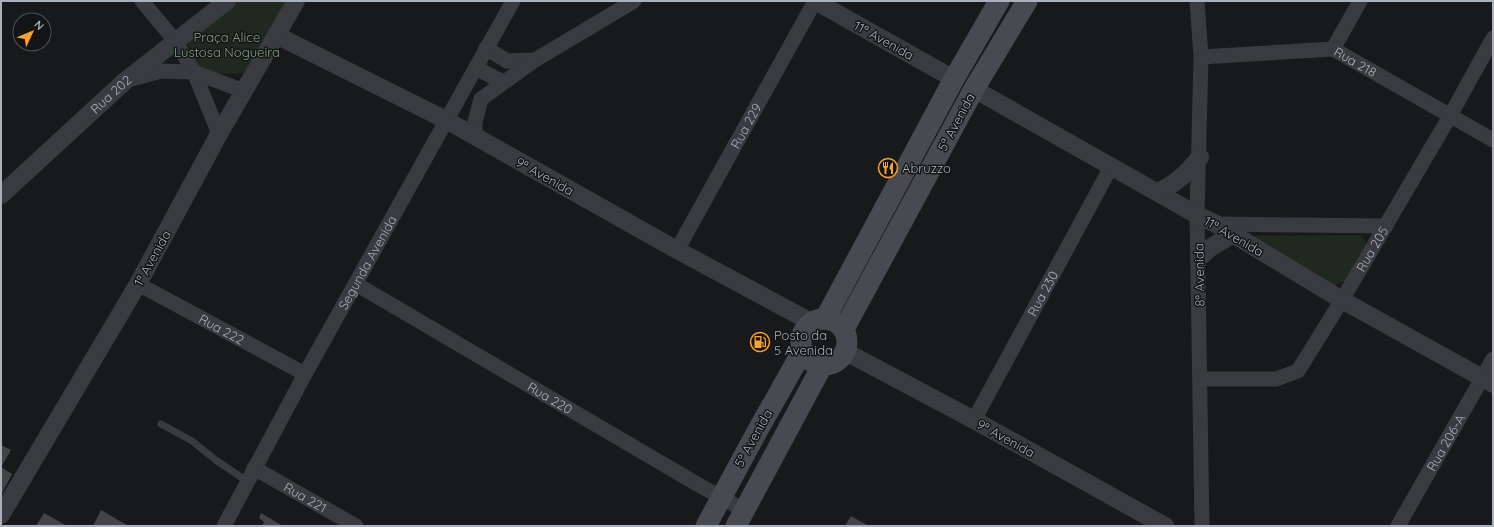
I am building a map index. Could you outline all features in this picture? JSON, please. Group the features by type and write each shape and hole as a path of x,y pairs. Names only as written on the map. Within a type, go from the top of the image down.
{"main road":[{"name":"5ª Avenida","path":"818,321 999,1"},
{"name":"5ª Avenida","path":"844,330 974,89 1018,4"},
{"path":"832,320 839,324 844,330 848,344 846,352 836,363 822,366 810,361 802,352 802,333 818,321 832,320"},
{"name":"5ª Avenida","path":"706,526 802,352"},
{"name":"5ª Avenida","path":"740,518 822,366"}],"street":[{"path":"142,1 176,42 194,72 220,134"},
{"name":"Rua 202","path":"1,194 125,81 227,1"},
{"name":"1ª Avenida","path":"2,518 138,284 220,134 296,1"},
{"name":"Segunda Avenida","path":"224,526 305,374 513,1"},
{"path":"475,137 475,122 481,99 535,60 634,1"},
{"name":"11ª Avenida","path":"815,1 954,79"},
{"name":"Rua 229","path":"677,250 815,1"},
{"name":"8ª Avenida","path":"1197,1 1201,57 1200,157 1197,215 1199,258 1202,526"},
{"path":"1333,49 1360,1"},
{"name":"9ª Avenida","path":"276,35 446,120 677,250 818,321"},
{"name":"Rua 205","path":"1200,379 1276,379 1298,371 1386,226 1450,116 1493,38"},
{"path":"486,48 507,61 535,60"},
{"name":"Rua 218","path":"1201,57 1333,49 1493,140"},
{"path":"476,68 503,82"},
{"path":"125,81 161,71 194,72 244,92"},
{"name":"11ª Avenida","path":"974,89 1197,215 1216,224 1342,300 1488,381"},
{"path":"1158,192 1185,175 1200,157"},
{"name":"Rua 230","path":"974,420 1111,167"},
{"path":"1216,224 1386,226"},
{"path":"1199,258 1210,248 1233,234"},
{"name":"Rua 222","path":"138,284 305,374"},
{"name":"Rua 220","path":"356,284 722,498 740,518"},
{"name":"9ª Avenida","path":"846,352 974,420 1165,526"},
{"name":"Rua 206-A","path":"1398,526 1488,381 1493,359"},
{"name":"Rua 221","path":"251,475 356,526"}],"lane":[{"path":"161,424 192,441 217,461 251,475"}],"green space":[{"name":"Praça Alice Lustosa Nogueira","path":"234,1 288,1 244,73 222,74 205,70 196,62 186,40"},
{"path":"1240,236 1362,236 1367,243 1347,280 1334,286"}],"building":[{"path":"1,445 11,450 1,467"},
{"path":"1,467 12,474 1,495"},
{"path":"101,510 120,521 129,526 93,526"},
{"path":"44,513 67,526 36,526"},
{"path":"261,513 283,526 262,526 264,522 259,518"},
{"path":"851,516 869,526 845,526"}],"place":[{"name":"Abruzzo","path":"888,168"},
{"name":"Posto da 5 Avenida","path":"760,342"}]}
